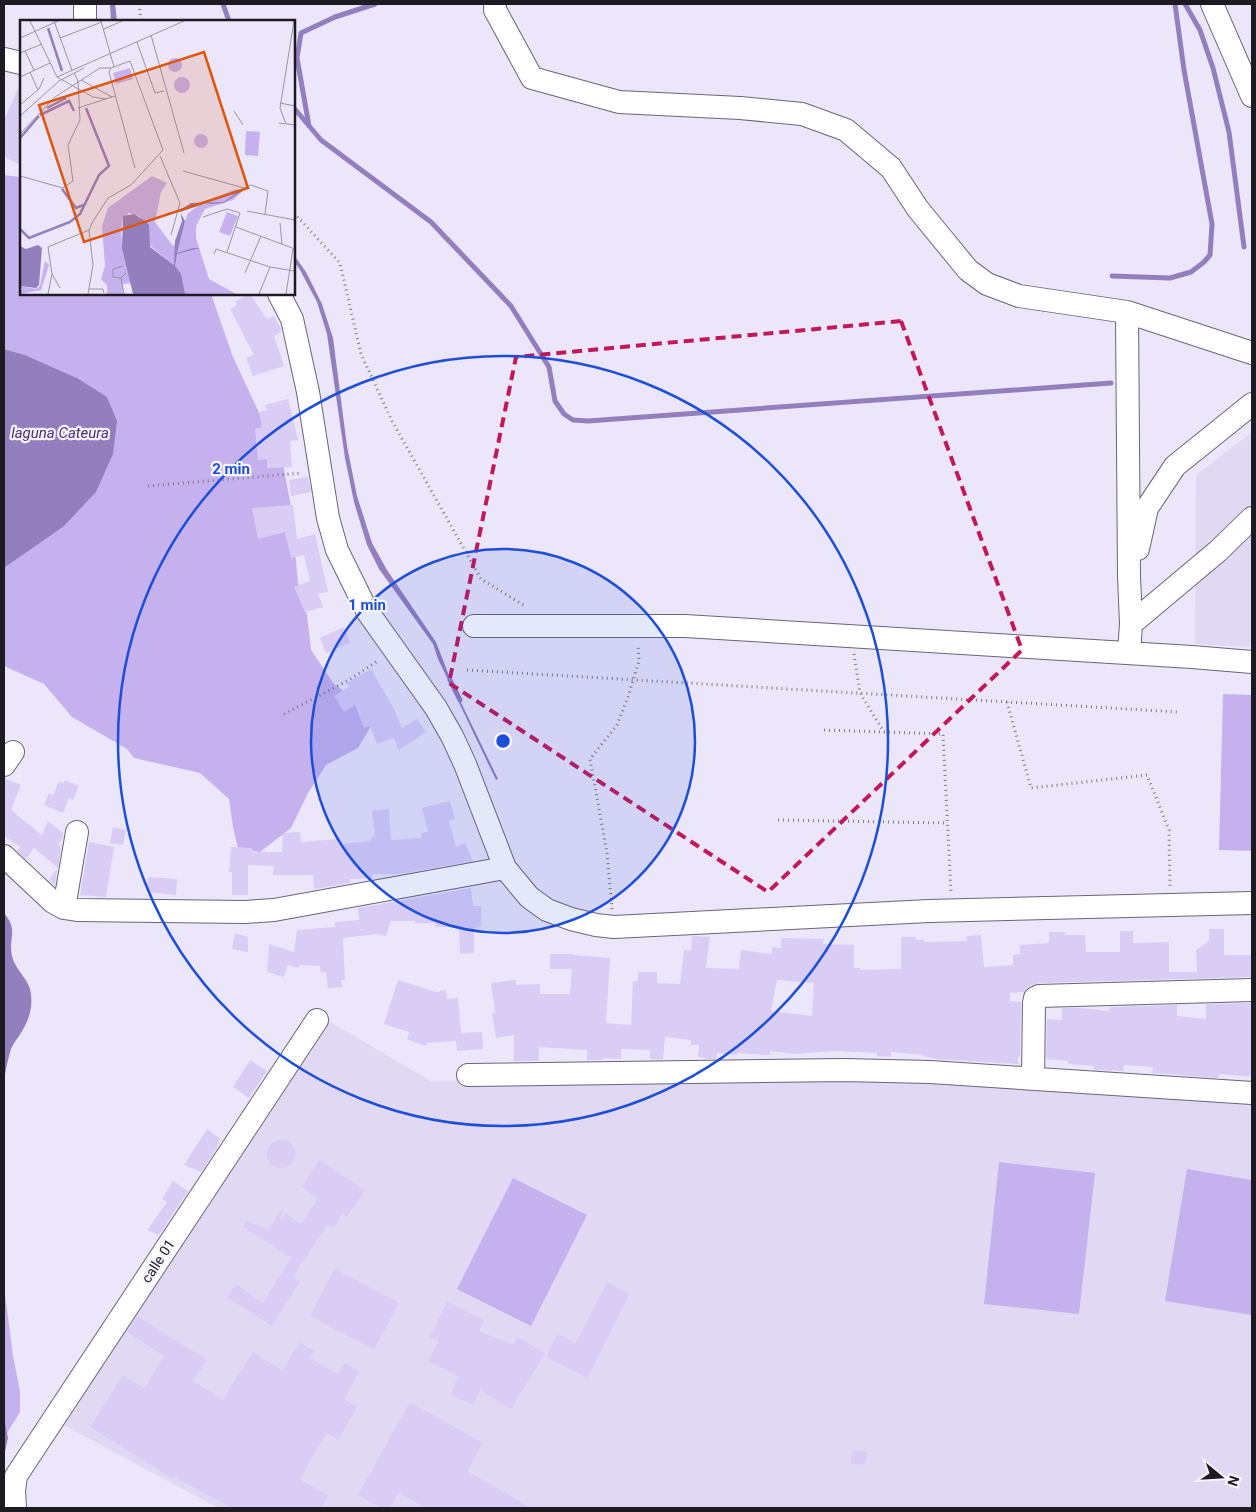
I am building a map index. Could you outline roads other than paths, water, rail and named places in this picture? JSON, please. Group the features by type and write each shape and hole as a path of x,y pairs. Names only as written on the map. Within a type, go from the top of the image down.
{"street":[{"path":"85,4 85,20"},
{"path":"496,4 495,10 532,78 619,102 740,108 802,114 846,130 890,168 918,209 968,270 987,284 1019,296 1127,312 1252,353"},
{"path":"1212,4 1252,96"},
{"path":"4,59 20,63"},
{"path":"280,295 292,319 308,392 328,518 337,550 367,611 436,708 452,736 465,764 504,868 529,897 547,910 588,923 614,927 952,910 1252,903"},
{"path":"1127,312 1128,576 1131,624 1129,653"},
{"path":"1128,576 1137,556 1141,529 1147,508 1175,466 1252,404"},
{"path":"1131,624 1218,551 1252,518"},
{"path":"474,626 685,626 1252,662"},
{"path":"64,908 77,832"},
{"path":"4,856 53,902 64,908 87,910 245,912 274,910 504,868"},
{"path":"1033,1079 1034,1003 1035,998 1039,996 1252,990"},
{"name":"calle 01","path":"15,1508 16,1476 317,1020"},
{"path":"468,1075 843,1070 930,1072 1252,1093"}],"water":[{"path":"110,4 115,4 117,20 111,20"},
{"path":"295,256 306,272 322,304 333,338 347,446 357,496 372,543 387,570 436,642 453,686 498,779 496,780 438,659 433,644 379,569 367,545 354,502 345,458 327,334 317,302 295,262"},
{"name":"laguna Cateura","path":"4,349 25,355 77,378 107,397 117,421 113,454 96,492 63,527 4,568"},
{"path":"4,913 12,929 12,956 30,989 31,1008 23,1030 11,1049 4,1079"},
{"path":"4,1418 8,1438 4,1456"}],"waterway":[{"path":"223,4 229,20"},
{"path":"309,126 297,58 301,33 335,17 375,4"},
{"path":"1112,276 1170,278 1191,272 1210,255 1212,224 1184,70 1175,4"},
{"path":"1185,4 1200,30 1213,68 1229,132 1244,247"},
{"path":"295,109 321,140 431,222 511,306 549,367 555,401 564,414 573,420 588,421 1111,383"},
{"path":"450,680 460,700"}]}
